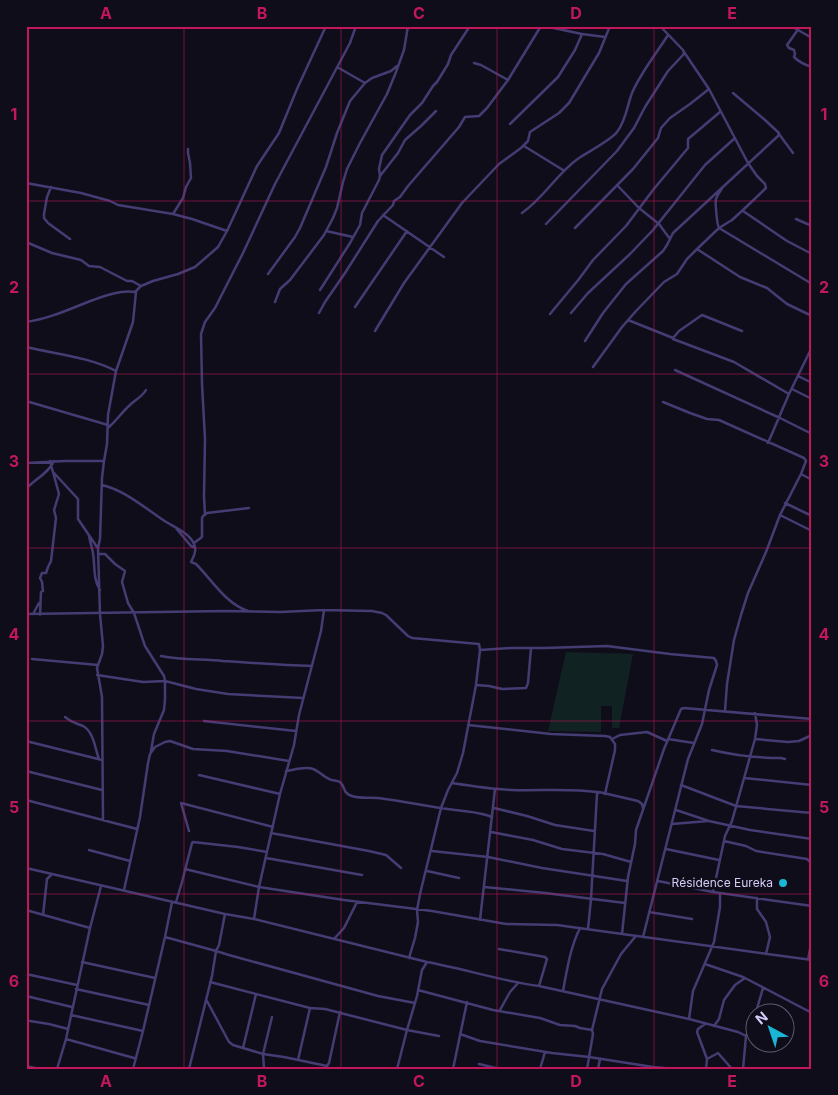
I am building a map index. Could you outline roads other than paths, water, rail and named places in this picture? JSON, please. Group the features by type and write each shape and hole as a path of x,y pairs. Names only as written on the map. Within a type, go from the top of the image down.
{"street":[{"path":"103,820 102,698 97,675 103,650 98,554 102,478 108,444 110,402 116,371 133,322 136,292 141,286 152,281 195,267 218,247 257,166 279,133 326,26"},
{"path":"194,545 202,537 202,518 204,515 205,439 201,334 205,322 215,308 243,253 275,184 350,43 356,26"},
{"path":"275,302 280,289 290,280 326,231 337,208 347,169 387,94 399,65 408,26"},
{"path":"380,176 379,169 382,155 410,115 422,103 432,86 437,82 451,55 470,26"},
{"path":"319,313 378,221 463,120 467,116 479,116 482,114 508,80 542,26 605,37"},
{"path":"376,331 404,283 462,203 499,164 524,146 528,141 530,132 559,113 569,103 592,66 610,26"},
{"path":"593,367 628,320 664,282 678,274 687,259 697,249 719,228 732,220 766,187 748,163 709,89 684,52 660,26"},
{"path":"791,26 812,38"},
{"path":"797,31 787,45 788,48 794,50 794,57 802,64 812,67"},
{"path":"510,124 558,77 575,50 582,34"},
{"path":"522,212 539,199 559,178 563,170 617,133 637,84 668,35"},
{"path":"546,224 618,151 668,71 684,52"},
{"path":"474,63 508,80"},
{"path":"268,274 300,228 326,167 336,133 350,101 365,83 399,65"},
{"path":"337,67 365,83"},
{"path":"575,228 617,185 658,138 662,128 670,118 709,89"},
{"path":"733,93 768,122 793,153"},
{"path":"320,290 360,224 362,213 380,176 398,153 405,140 436,111"},
{"path":"550,314 593,260 626,226 688,148 688,139 720,112"},
{"path":"586,341 603,313 626,284 663,251 673,233 779,134"},
{"path":"571,312 659,224 705,165 735,138"},
{"path":"524,146 563,170"},
{"path":"173,214 183,198 186,186 191,178 188,149"},
{"path":"26,183 110,201 118,205 173,214 227,231"},
{"path":"617,185 639,208 659,224 670,239"},
{"path":"723,186 715,202 717,209 716,222 719,228 812,284"},
{"path":"51,187 44,218 70,239"},
{"path":"743,210 787,240 812,254"},
{"path":"384,215 444,257"},
{"path":"796,219 812,226"},
{"path":"355,308 407,230"},
{"path":"326,231 353,237"},
{"path":"26,242 52,253 82,260 89,266 100,268 141,286"},
{"path":"697,249 740,276 767,288 787,304 812,316"},
{"path":"26,322 114,293 136,292"},
{"path":"673,338 679,331 702,315 742,332"},
{"path":"628,320 734,362 789,394"},
{"path":"26,347 99,364 116,371"},
{"path":"768,443 812,347"},
{"path":"675,370 812,434"},
{"path":"798,376 812,383"},
{"path":"792,388 812,399"},
{"path":"26,401 108,426 118,420 127,407 146,390"},
{"path":"663,402 707,419 719,420 805,459 806,462 780,514 748,593 734,640 725,711"},
{"path":"40,615 41,592 43,591 40,578 42,573 46,573 51,561 56,518 54,510 59,494 50,461"},
{"path":"26,489 52,468 54,461"},
{"path":"26,463 104,461"},
{"path":"53,472 78,499 78,519 98,548"},
{"path":"801,474 812,480"},
{"path":"102,478 108,486"},
{"path":"102,485 108,486 132,499 179,528 194,545 196,551 191,562 196,564 235,605 252,612"},
{"path":"785,503 812,516"},
{"path":"204,515 211,512 249,508"},
{"path":"780,514 812,531"},
{"path":"89,536 95,575 100,590"},
{"path":"98,554 105,554 125,571 122,582 128,603 134,613 145,646 165,681 166,699 164,710 154,734 124,890"},
{"path":"33,614 40,602"},
{"path":"254,919 259,887 280,794 294,745 303,698 321,632 324,610"},
{"path":"26,614 324,610 377,612 390,618 412,638 479,644 476,685 463,753 442,808 426,871 418,910 415,938 409,958"},
{"path":"480,650 607,646 714,658 716,661 717,665 709,690 702,724 688,759 642,938"},
{"path":"476,685 502,689 526,688 528,686 531,648"},
{"path":"161,656 190,660 312,666"},
{"path":"32,659 98,665"},
{"path":"97,675 143,682 165,681 196,689 228,694 303,698"},
{"path":"622,934 636,830 681,709 755,713 812,719"},
{"path":"713,892 719,860 755,739 757,725 755,713"},
{"path":"65,717 88,730 101,759"},
{"path":"204,721 296,731"},
{"path":"468,725 550,734 610,737 615,744 615,750 605,794"},
{"path":"612,739 620,735 642,732 668,740 694,743"},
{"path":"755,739 788,742 799,741 812,735"},
{"path":"26,741 101,759"},
{"path":"150,754 155,747 165,742 170,742 194,749 227,751 289,761"},
{"path":"712,750 750,758 785,759"},
{"path":"286,771 299,768 313,769 321,776 339,782 344,792 358,798 376,798 477,812 492,817"},
{"path":"26,770 102,790"},
{"path":"199,775 280,794"},
{"path":"744,778 812,785"},
{"path":"452,783 478,787 598,792 638,801 642,804 643,808"},
{"path":"681,785 736,806 812,814"},
{"path":"480,920 495,788"},
{"path":"588,929 598,792"},
{"path":"26,800 137,829"},
{"path":"189,831 182,803 273,827"},
{"path":"493,808 555,825 594,831"},
{"path":"676,810 709,821 750,830 812,839"},
{"path":"672,824 709,821"},
{"path":"491,832 533,840 562,849 611,855 631,862"},
{"path":"272,833 369,851 386,856 402,868"},
{"path":"133,1069 174,902 192,844 194,841 268,852"},
{"path":"724,842 746,846 756,851 807,859 812,864"},
{"path":"666,848 719,860"},
{"path":"89,850 130,861"},
{"path":"432,851 488,857 542,868 628,881"},
{"path":"266,858 362,875"},
{"path":"26,868 254,919 518,983 689,1019 740,1033 746,1036 743,1069"},
{"path":"185,869 259,887 506,924 557,925 812,960"},
{"path":"426,871 459,878"},
{"path":"43,914 47,879 52,874"},
{"path":"658,881 713,892 812,906"},
{"path":"57,1069 66,1039 76,987 102,885"},
{"path":"484,888 625,903"},
{"path":"689,1019 693,991 714,942 720,907 720,893"},
{"path":"757,898 757,909 766,922 770,937 766,954"},
{"path":"334,939 344,928 357,902"},
{"path":"26,910 90,928"},
{"path":"649,912 692,919"},
{"path":"195,1069 190,1068 225,914"},
{"path":"563,991 570,954 580,928"},
{"path":"587,1069 593,1034 592,1030 602,988 621,954 636,936"},
{"path":"165,937 378,996 415,1003"},
{"path":"808,960 812,938"},
{"path":"499,949 545,957 546,960 539,986"},
{"path":"417,959 422,970"},
{"path":"82,962 155,978"},
{"path":"397,1069 422,970 427,962"},
{"path":"705,964 745,978 812,1013"},
{"path":"26,974 149,1005"},
{"path":"714,1026 719,1019 724,1000 735,984 745,978"},
{"path":"210,982 310,1008 340,1012 407,1030 439,1036"},
{"path":"500,1010 510,992 518,983"},
{"path":"759,1002 763,988"},
{"path":"418,990 493,1010 592,1030"},
{"path":"243,1048 256,994"},
{"path":"26,996 72,1007"},
{"path":"206,1000 229,1042 233,1045 263,1054 284,1056 317,1067 328,1065 340,1012"},
{"path":"453,1069 467,1002"},
{"path":"298,1060 310,1008"},
{"path":"71,1015 143,1031"},
{"path":"264,1069 263,1054 272,1017"},
{"path":"30,1021 68,1029"},
{"path":"706,1024 698,1029 697,1032 707,1059 706,1068"},
{"path":"460,1034 480,1040 545,1052 675,1069"},
{"path":"66,1039 135,1058"},
{"path":"540,1069 545,1052"},
{"path":"707,1059 718,1053 732,1069"},
{"path":"598,1069 600,1059"},
{"path":"479,1064 500,1069"},
{"path":"26,1066 39,1069"}],"place":[{"name":"Résidence Eureka","path":"783,883"}]}
